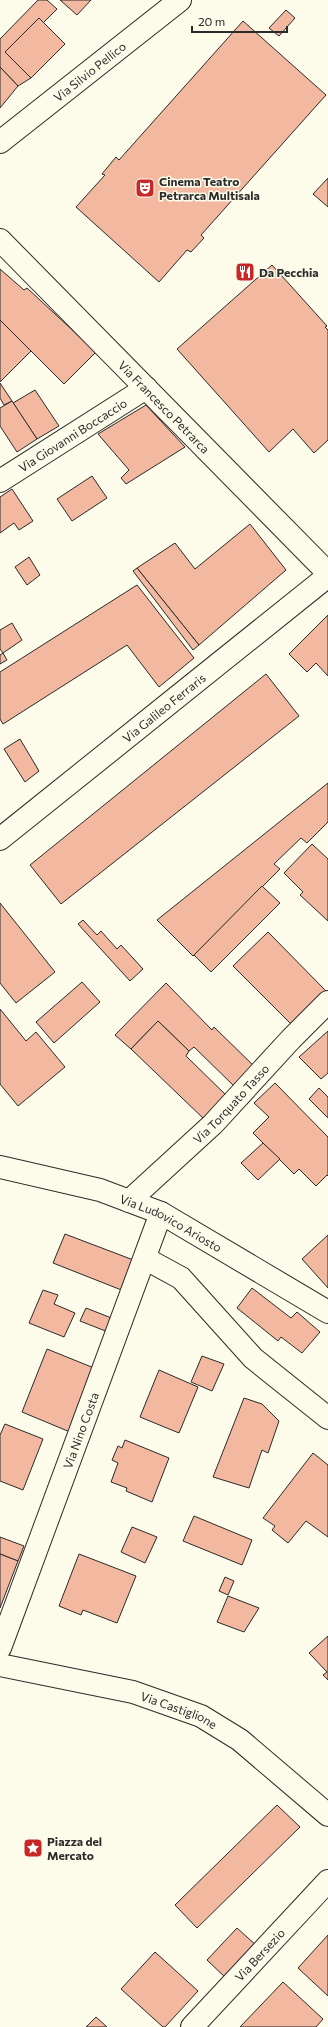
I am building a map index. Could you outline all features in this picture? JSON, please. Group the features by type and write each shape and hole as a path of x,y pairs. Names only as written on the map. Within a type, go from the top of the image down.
{"street":[{"name":"Via Silvio Pellico","path":"0,142 180,0"},
{"name":"Via Francesco Petrarca","path":"0,240 328,575"},
{"name":"Via Giovanni Boccaccio","path":"0,481 146,388"},
{"name":"Via Galileo Ferraris","path":"0,839 328,575"},
{"name":"Via Torquato Tasso","path":"129,1201 213,1124 291,1039 328,1002"},
{"name":"Via Ludovico Ariosto","path":"0,1167 100,1190 161,1213 328,1312"},
{"name":"Via Nino Costa","path":"0,1648 146,1258 161,1213"},
{"path":"146,1258 181,1278 253,1358 328,1418"},
{"name":"Via Castiglione","path":"0,1665 132,1692 201,1716 240,1740 328,1815"},
{"name":"Via Bersezio","path":"192,2027 328,1882"}],"building":[{"path":"38,0 47,0 57,9 43,23 39,18 5,52 31,78 18,86 0,67 0,39"},
{"path":"60,0 91,0 77,15"},
{"path":"286,10 295,18 279,36 269,28"},
{"path":"39,18 65,44 31,78 5,52"},
{"path":"243,21 326,95 201,235 204,238 191,252 187,250 159,282 76,207 105,175 102,174 116,157 119,160"},
{"path":"0,67 18,86 0,108"},
{"path":"328,178 328,207 313,194"},
{"path":"272,265 327,326 325,327 328,330 328,440 314,453 293,429 269,452 177,349"},
{"path":"0,269 24,290 27,288 96,352 64,384 0,320"},
{"path":"0,320 31,351 0,382"},
{"path":"0,383 12,401 4,405 0,398"},
{"path":"35,390 59,426 37,439 13,403"},
{"path":"12,401 37,439 17,452 0,426 0,408"},
{"path":"146,405 185,447 126,484 121,478 129,470 98,434"},
{"path":"92,476 107,498 72,521 57,499"},
{"path":"12,489 33,521 19,530 14,523 0,533 0,497"},
{"path":"250,524 286,570 199,645 137,568 175,543 195,569"},
{"path":"29,557 40,575 27,585 15,567"},
{"path":"137,568 199,645 193,650 133,571"},
{"path":"137,585 194,658 159,687 127,645 3,724 0,719 0,672"},
{"path":"328,615 328,676 316,663 307,672 289,654"},
{"path":"12,623 22,640 3,653 0,649 0,630"},
{"path":"3,653 7,660 0,664 0,655"},
{"path":"266,674 299,716 61,904 30,865"},
{"path":"20,739 39,771 25,782 4,749"},
{"path":"328,783 328,822 307,843 301,838 274,864 280,869 193,956 157,920"},
{"path":"312,844 328,859 328,921 300,895 303,892 284,873"},
{"path":"262,886 280,903 211,972 194,955"},
{"path":"0,903 55,972 16,1003 0,983"},
{"path":"83,920 97,935 101,931 117,949 121,945 143,969 130,981 78,924"},
{"path":"268,932 326,991 292,1025 233,966"},
{"path":"82,982 100,1002 54,1043 36,1022"},
{"path":"166,983 212,1030 214,1027 255,1067 236,1088 194,1047 189,1051 158,1021 131,1049 115,1035"},
{"path":"0,1009 26,1041 36,1032 65,1067 18,1106 0,1084"},
{"path":"158,1021 189,1051 186,1056 228,1097 205,1120 131,1049"},
{"path":"328,1031 328,1073 321,1079 299,1057"},
{"path":"275,1083 328,1137 328,1176 327,1175 316,1186 299,1169 294,1174 253,1133 269,1117 254,1103"},
{"path":"319,1088 328,1097 328,1118 309,1099"},
{"path":"263,1143 280,1159 258,1180 241,1163"},
{"path":"65,1234 136,1261 124,1291 53,1263"},
{"path":"328,1235 328,1288 302,1259"},
{"path":"252,1288 291,1318 297,1312 320,1332 302,1353 281,1337 278,1341 237,1308"},
{"path":"43,1290 58,1295 54,1304 75,1313 64,1337 29,1323"},
{"path":"86,1308 114,1319 108,1332 80,1321"},
{"path":"47,1349 94,1368 70,1432 22,1412"},
{"path":"202,1356 224,1364 212,1391 191,1382"},
{"path":"159,1370 198,1387 179,1433 140,1417"},
{"path":"244,1398 262,1404 279,1421 268,1453 262,1450 249,1488 213,1477"},
{"path":"5,1424 43,1439 23,1490 0,1481 0,1435"},
{"path":"125,1440 169,1458 152,1502 126,1491 127,1488 111,1482 118,1463 112,1460 118,1446 122,1448"},
{"path":"313,1453 328,1465 328,1537 306,1521 288,1543 272,1530 275,1526 263,1518"},
{"path":"194,1516 252,1540 242,1565 183,1541"},
{"path":"132,1527 157,1537 145,1563 121,1552"},
{"path":"0,1537 24,1546 18,1561 0,1554"},
{"path":"0,1554 18,1561 0,1608"},
{"path":"79,1554 136,1576 117,1623 83,1610 81,1615 59,1606"},
{"path":"225,1577 234,1581 228,1595 219,1591"},
{"path":"228,1596 259,1608 244,1632 217,1622"},
{"path":"328,1636 328,1680 323,1675 327,1672 309,1653"},
{"path":"277,1805 300,1827 197,1928 175,1905"},
{"path":"237,1928 258,1947 228,1980 207,1960"},
{"path":"328,1935 328,1996 298,1968"},
{"path":"155,1952 198,1991 165,2027 163,2027 121,1989"},
{"path":"283,1982 323,2019 316,2027 240,2027"},
{"path":"96,2017 107,2027 86,2027"}],"place":[{"name":"Cinema Teatro Petrarca Multisala","path":"145,188"},
{"name":"Da Pecchia","path":"245,272"},
{"name":"Piazza del Mercato","path":"33,1848"}]}
